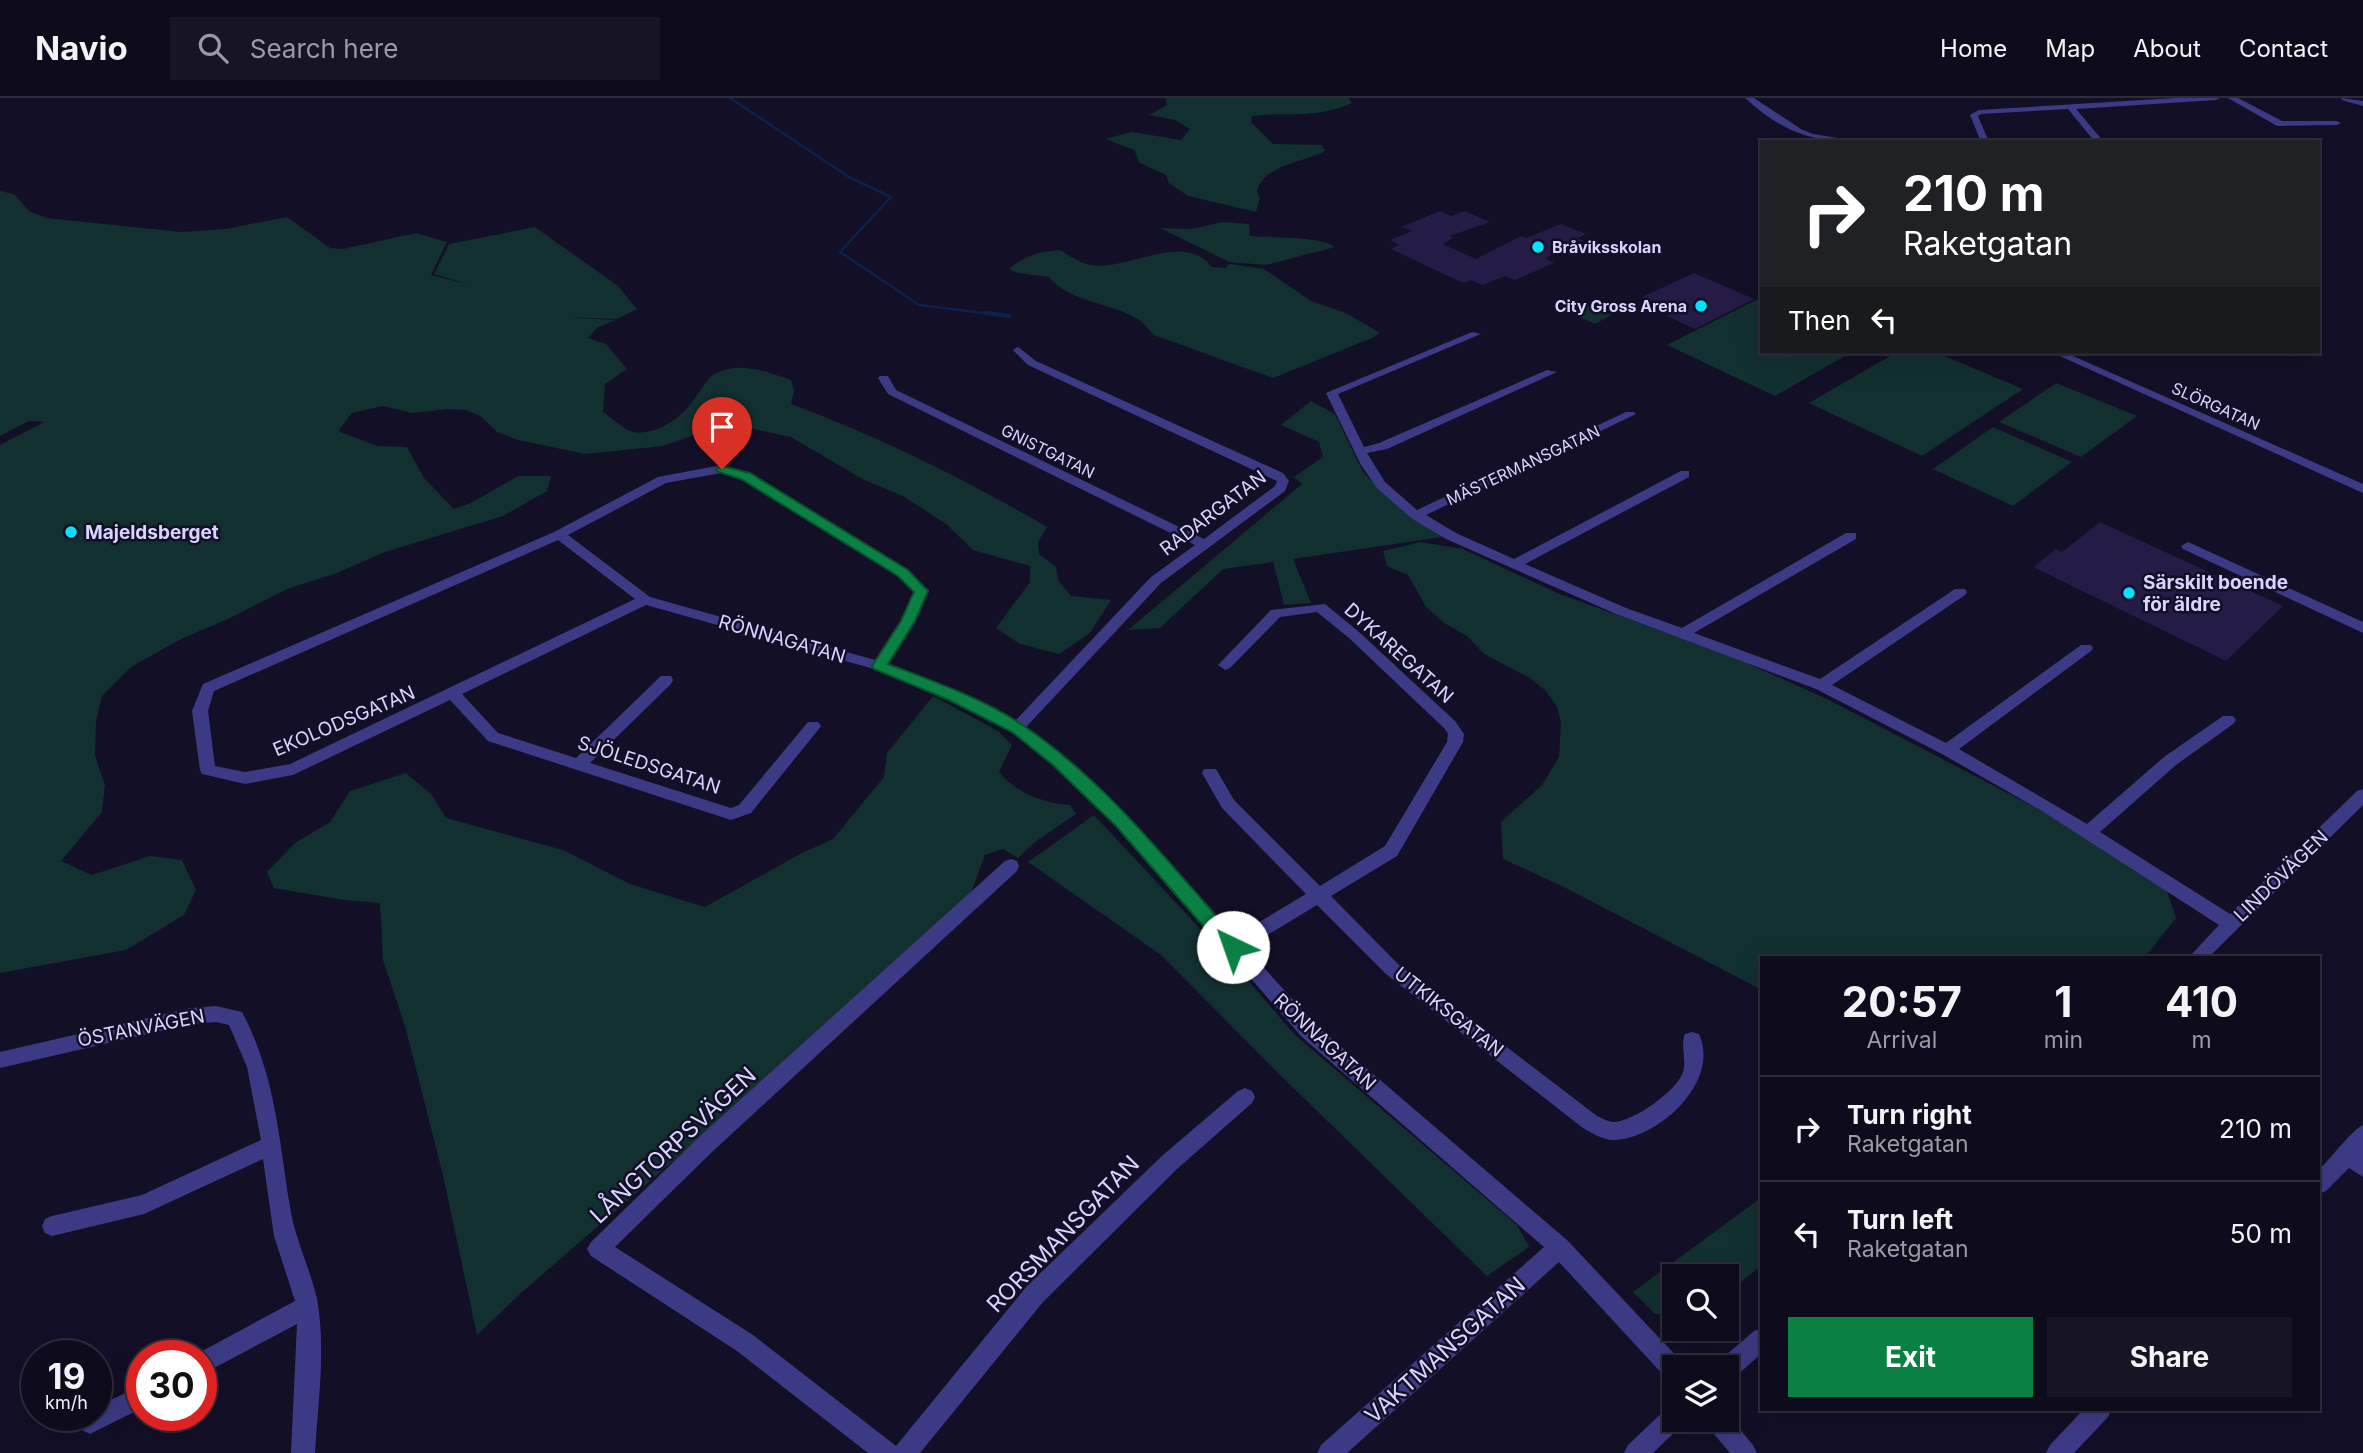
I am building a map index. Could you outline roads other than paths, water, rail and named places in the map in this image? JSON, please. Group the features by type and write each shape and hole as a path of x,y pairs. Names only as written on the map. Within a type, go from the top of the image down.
{"street":[{"path":"1749,98 1798,131 1815,139"},
{"path":"1984,140 1974,115 1979,112 2216,98"},
{"path":"2232,98 2280,124 2337,123"},
{"path":"2345,98 2363,104"},
{"path":"2069,106 2098,140"},
{"name":"MÄSTERMANSGATAN","path":"1476,334 1332,393 1360,451 1381,485 1416,515 1451,536 1512,565 1621,611 1821,685 1947,750 2090,831 2232,924"},
{"name":"RADARGATAN","path":"1017,728 1156,580 1281,488 1283,481 1279,476 1031,363 1018,351"},
{"name":"SLÖRGATAN","path":"2060,354 2363,489"},
{"path":"1360,451 1382,446 1551,372"},
{"name":"GNISTGATAN","path":"884,378 892,392 1205,544"},
{"name":"MÄSTERMANSGATAN","path":"1416,515 1630,414"},
{"path":"559,535 662,480 722,469 745,476 903,573 922,591 908,621 879,666"},
{"path":"1512,565 1685,474"},
{"name":"RÖNNAGATAN","path":"559,535 645,600 879,666 954,696 1017,728 1058,761 1122,821 1309,1031 1560,1247 1662,1357"},
{"name":"EKOLODSGATAN","path":"559,535 208,688 200,711 208,770 245,778 293,769 645,600"},
{"path":"1684,633 1851,536"},
{"path":"2188,546 2363,628"},
{"path":"1821,685 1960,593"},
{"name":"DYKAREGATAN","path":"1224,665 1276,613 1320,607 1364,644 1450,725 1456,734 1455,742 1391,851 1233,947"},
{"path":"1947,750 2086,648"},
{"path":"579,764 666,680"},
{"name":"SJÖLEDSGATAN","path":"453,694 493,737 731,814 745,809 813,726"},
{"path":"2090,831 2170,761 2228,720"},
{"name":"UTKIKSGATAN","path":"1210,773 1228,804 1392,969 1590,1122 1610,1131 1632,1128 1663,1107 1691,1079 1695,1058 1692,1040"},
{"name":"LINDÖVÄGEN","path":"2198,956 2363,795"},
{"name":"LÅNGTORPSVÄGEN","path":"887,1453 745,1343 598,1249 705,1145 821,1043 1011,866"},
{"name":"ÖSTANVÄGEN","path":"0,1060 191,1016 216,1014 235,1018 247,1037 261,1091 285,1237 307,1306 307,1388 303,1453"},
{"name":"RORSMANSGATAN","path":"905,1453 1035,1294 1170,1162 1245,1097"},
{"path":"2320,1183 2355,1161 2363,1134"},
{"path":"52,1226 144,1204 270,1146"},
{"name":"VAKTMANSGATAN","path":"1329,1453 1560,1247"},
{"path":"217,1355 307,1306"},
{"path":"1739,1359 1760,1341"},
{"path":"2058,1453 2098,1411"},
{"path":"1636,1453 1662,1428"},
{"path":"1727,1432 1745,1453"}],"waterway":[{"path":"730,98 849,177 891,197 840,252 919,305 999,315"},
{"path":"985,313 1009,316"}],"place":[{"name":"Bråviksskolan","path":"1538,247"},
{"name":"City Gross Arena","path":"1701,306"},
{"name":"Majeldsberget","path":"71,532"},
{"name":"Särskilt boende för äldre","path":"2129,593"}]}
